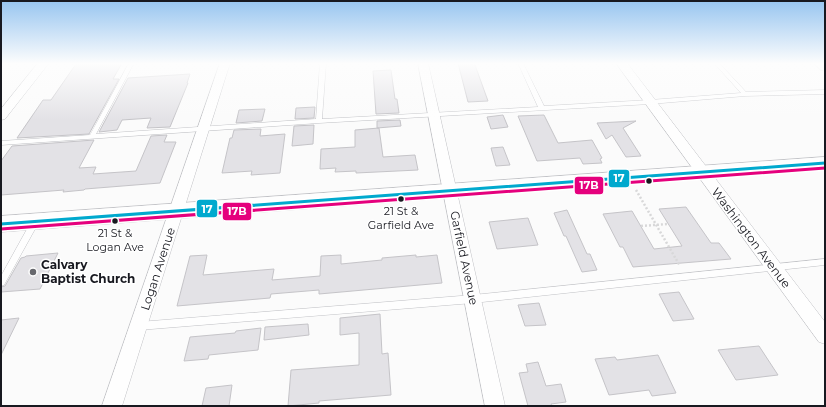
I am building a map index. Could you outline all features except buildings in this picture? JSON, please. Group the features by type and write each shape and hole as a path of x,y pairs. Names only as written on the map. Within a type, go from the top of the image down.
{"street":[{"path":"1,116 29,82"},
{"name":"Logan Avenue","path":"112,406 219,82"},
{"name":"Garfield Avenue","path":"427,82 495,406"},
{"name":"Washington Avenue","path":"635,82 825,336"},
{"path":"1,224 825,163"}],"lane":[{"path":"92,136 122,82"},
{"path":"319,121 322,82"},
{"path":"529,82 542,109"},
{"path":"733,82 745,94"},
{"path":"1,143 319,121 650,102 745,94 825,92"},
{"path":"1,283 35,222"},
{"path":"139,326 473,299 825,262"}],"path":[{"path":"629,178 686,276"},
{"path":"641,226 668,224"}],"transit line":[{"name":"17","path":"1,224 825,163"},
{"name":"17B","path":"1,229 825,168"}],"place":[{"name":"21 St & Garfield Ave","path":"401,199"},
{"name":"21 St & Logan Ave","path":"115,221"},
{"name":"Calvary Baptist Church","path":"33,272"}]}
